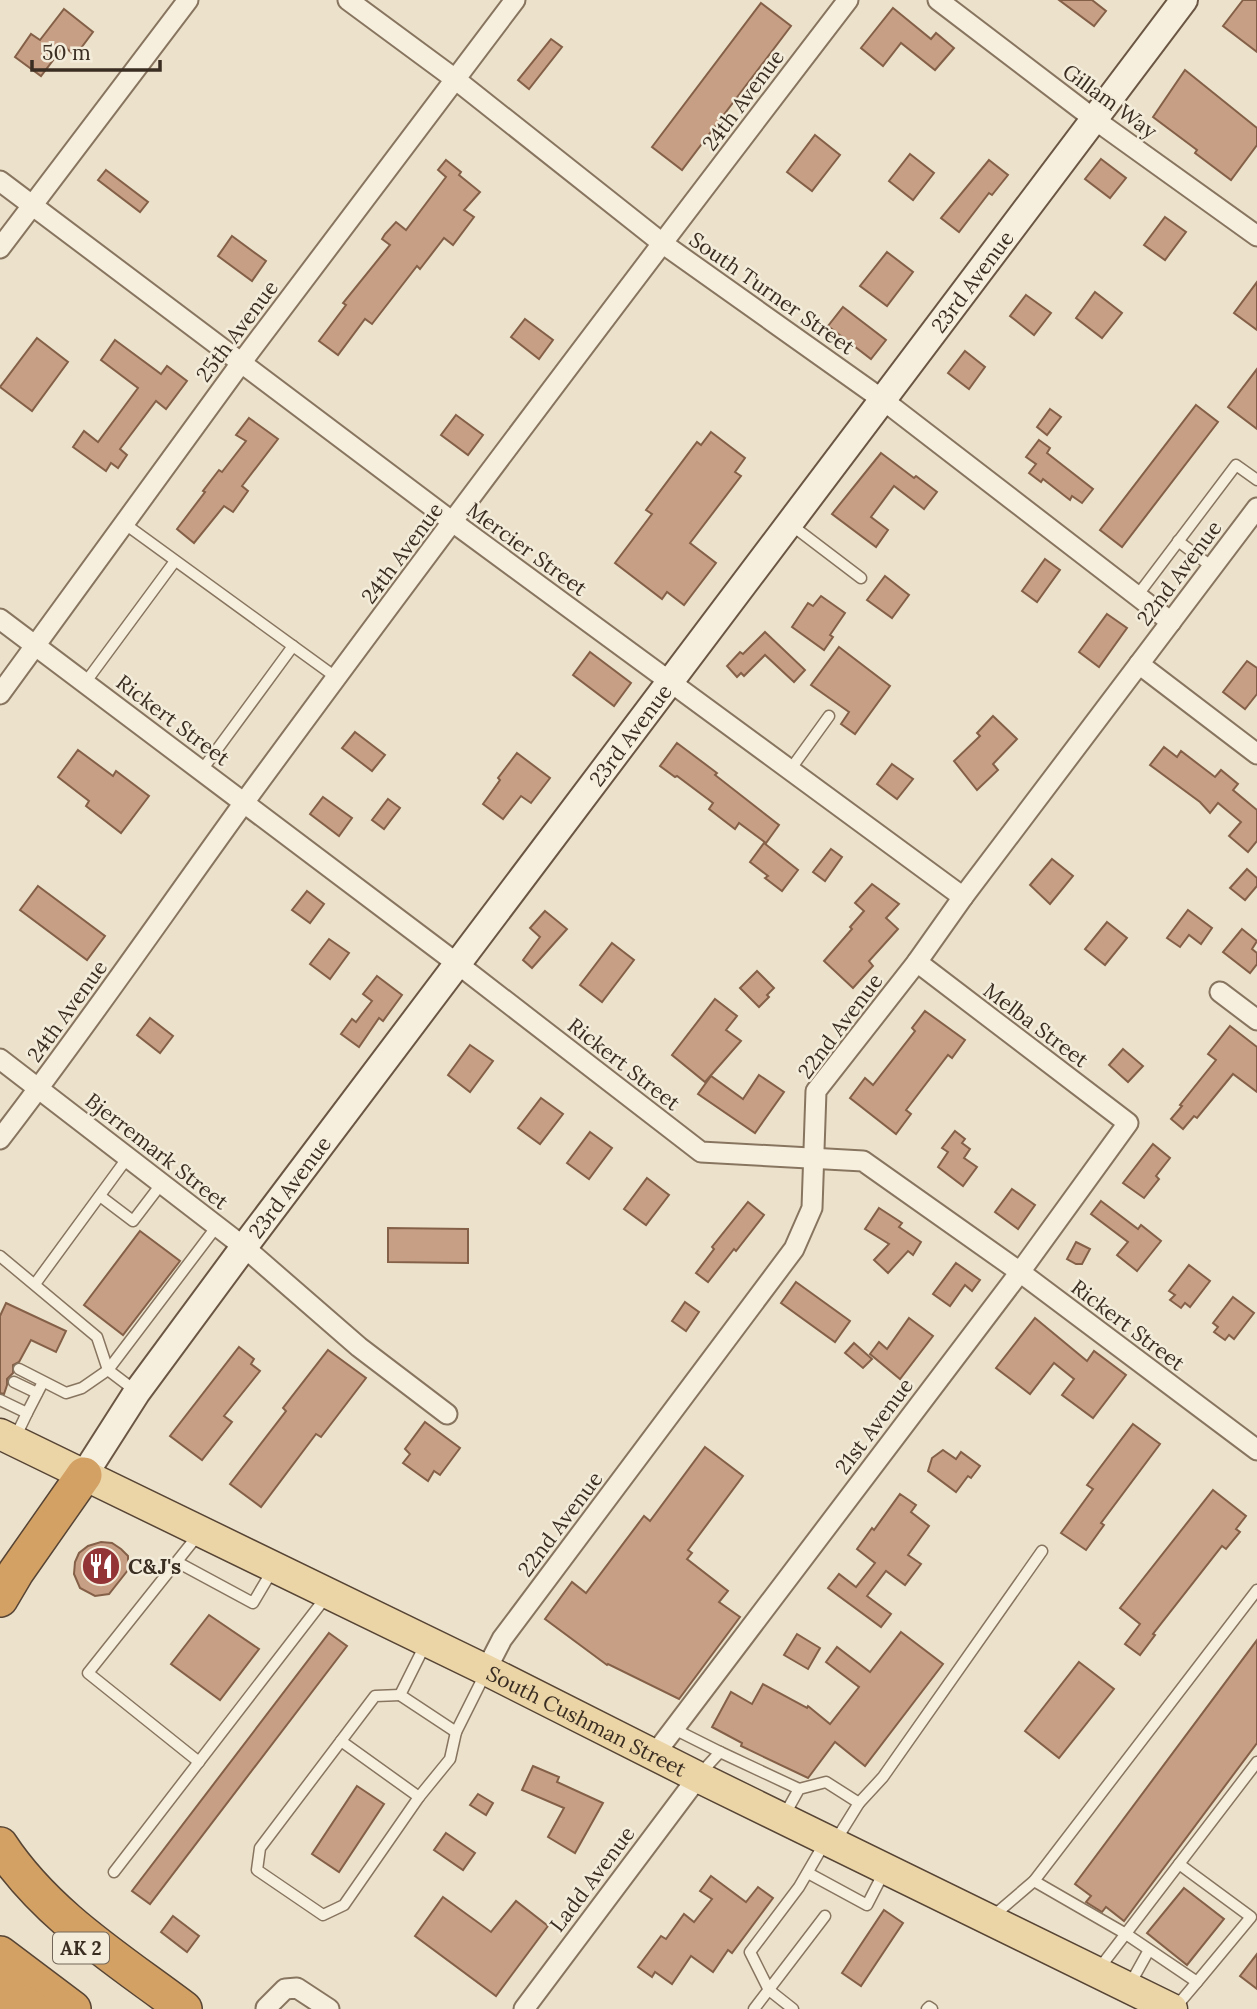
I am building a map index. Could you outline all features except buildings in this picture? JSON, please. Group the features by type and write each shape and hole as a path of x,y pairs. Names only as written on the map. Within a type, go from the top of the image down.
{"highway":[{"path":"0,1599 73,1482"},
{"path":"0,1845 13,1866 62,1916 184,2009"},
{"name":"AK 2","path":"0,1888 162,2009"},
{"name":"AK 2","path":"0,1954 73,2009"},
{"path":"0,1990 33,2009"}],"main road":[{"name":"South Cushman Street","path":"7,1437 73,1482 200,1532 1173,2009"}],"street":[{"path":"0,248 188,0"},
{"name":"South Turner Street","path":"348,0 454,79 662,243 883,400 1171,622"},
{"name":"25th Avenue","path":"0,694 241,363 515,0"},
{"name":"24th Avenue","path":"0,1139 337,679 662,243 848,0"},
{"name":"Gillam Way","path":"938,0 1094,118 1253,225"},
{"name":"23rd Avenue","path":"73,1482 244,1247 1184,0"},
{"name":"Mercier Street","path":"0,181 454,523 963,897"},
{"name":"22nd Avenue","path":"486,1670 502,1639 794,1249 812,1208 816,1091 917,962 963,897 1257,508"},
{"name":"Rickert Street","path":"0,619 459,965 701,1152 863,1161 1020,1272 1257,1450"},
{"path":"1139,664 1257,754"},
{"name":"Melba Street","path":"917,962 1128,1123"},
{"path":"1220,992 1257,1020"},
{"name":"Bjerremark Street","path":"0,1059 244,1247 359,1347 447,1414"},
{"name":"21st Avenue","path":"654,1755 1020,1272 1128,1123"},
{"name":"Ladd Avenue","path":"524,2009 698,1777"},
{"path":"266,2008 285,1989 297,1988 329,2009"}],"lane":[{"path":"1137,596 1236,465 1257,480"},
{"path":"125,524 337,679"},
{"path":"789,524 861,578"},
{"path":"1178,541 1212,567"},
{"path":"85,682 175,561"},
{"path":"202,770 293,646"},
{"path":"790,770 830,716"},
{"path":"36,1284 128,1157"},
{"path":"100,1196 134,1221 162,1183"},
{"path":"19,1369 66,1393 82,1388 108,1370 217,1226"},
{"path":"2,1262 36,1284 97,1337 108,1370 137,1392"},
{"path":"7,1437 27,1413 43,1381"},
{"path":"14,1382 37,1393"},
{"path":"0,1400 27,1413"},
{"path":"199,1762 89,1673 200,1532"},
{"path":"793,2009 769,1990 750,1952 859,1803 883,1777 1042,1550"},
{"path":"177,1562 253,1603 274,1568"},
{"path":"989,1919 1034,1881 1257,1590"},
{"path":"114,1872 328,1594"},
{"path":"400,1695 426,1641"},
{"path":"456,1732 400,1695 375,1696 260,1848 257,1870 323,1915 344,1905 419,1797 450,1759 456,1732 486,1670"},
{"path":"674,1728 799,1789 826,1782 859,1803"},
{"path":"341,1741 419,1797"},
{"path":"698,1777 720,1752"},
{"path":"1097,1972 1257,1762"},
{"path":"782,1818 799,1789"},
{"path":"1173,2009 1251,1917 1180,1864"},
{"path":"808,1873 867,1905 885,1869"},
{"path":"1034,1881 1126,1934 1197,1982"},
{"path":"754,2009 825,1916"},
{"path":"1128,1987 1149,1950"}],"place":[{"name":"C&J's","path":"101,1566"}]}
